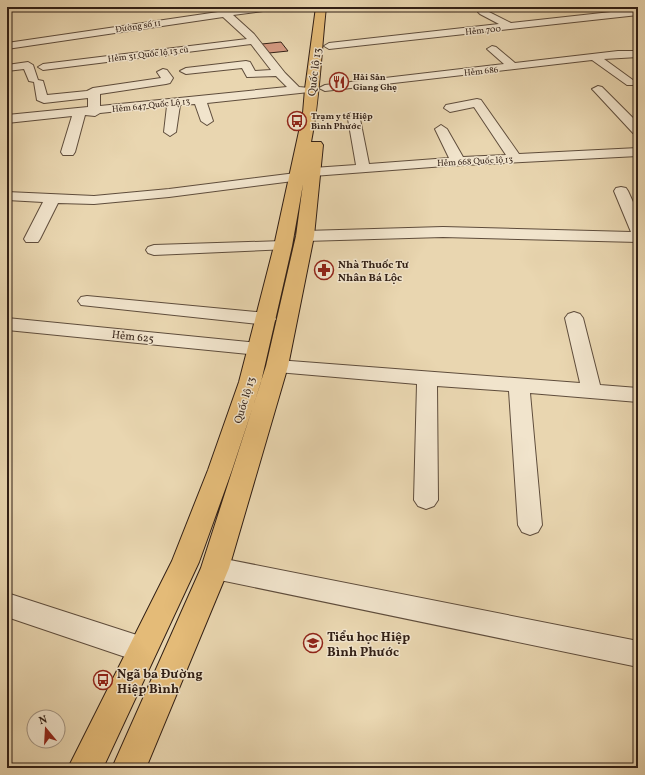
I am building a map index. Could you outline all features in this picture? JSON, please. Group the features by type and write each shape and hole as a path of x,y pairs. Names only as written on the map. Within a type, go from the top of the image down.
{"highway":[{"name":"Quốc lộ 13","path":"129,768 215,568 277,366 305,236 304,175 310,89 321,7"},
{"name":"Quốc lộ 13","path":"310,89 328,46 333,7"},
{"name":"Quốc lộ 13","path":"86,768 185,562 236,425 259,349 283,246 304,175"}],"street":[{"name":"Đường số 11","path":"7,46 156,23 221,10 270,7"},
{"path":"221,10 254,41 279,72 310,89"},
{"path":"483,12 511,27"},
{"name":"Hẻm 700","path":"328,46 638,12"},
{"path":"149,15 156,23"},
{"path":"98,21 104,31"},
{"name":"Hẻm 31 Quốc lộ 13 cũ","path":"43,68 254,41"},
{"path":"492,49 514,67"},
{"path":"618,54 638,65"},
{"name":"Hẻm 686","path":"310,89 618,54 638,54"},
{"path":"594,57 631,83"},
{"path":"186,71 246,64 251,75 279,72"},
{"path":"7,68 28,65 36,81 41,97 44,99 94,94"},
{"path":"95,112 93,91 100,88 166,81 167,78 163,72"},
{"name":"Hẻm 647 Quốc Lộ 13","path":"11,119 95,112 310,89"},
{"path":"598,89 638,130"},
{"path":"200,100 207,120"},
{"path":"170,132 174,103"},
{"path":"450,108 477,103 515,158"},
{"path":"68,152 79,113"},
{"path":"7,133 11,119"},
{"path":"354,119 363,168"},
{"path":"441,128 458,161"},
{"name":"Hẻm 668 Quốc lộ 13","path":"11,197 94,200 169,193 363,168 458,161 638,152"},
{"path":"621,191 638,231"},
{"path":"7,211 11,197"},
{"path":"32,239 52,199"},
{"path":"305,236 443,232 638,237"},
{"path":"154,250 283,246"},
{"path":"87,301 267,319"},
{"path":"574,318 591,390"},
{"name":"Hẻm 625","path":"7,324 259,349"},
{"path":"277,366 638,394"},
{"path":"426,500 427,377"},
{"path":"519,385 530,525"},
{"path":"215,568 638,654"},
{"path":"7,605 143,650"}],"building":[{"path":"281,42 288,51 269,53 262,44"}],"place":[{"name":"Hải Sản Giang Ghẹ","path":"339,82"},
{"name":"Trạm y tế Hiệp Bình Phước","path":"297,121"},
{"name":"Nhà Thuốc Tư Nhân Bá Lộc","path":"324,270"},
{"name":"Tiểu học Hiệp Bình Phước","path":"313,643"},
{"name":"Ngã ba Đường Hiệp Bình","path":"103,680"}]}
